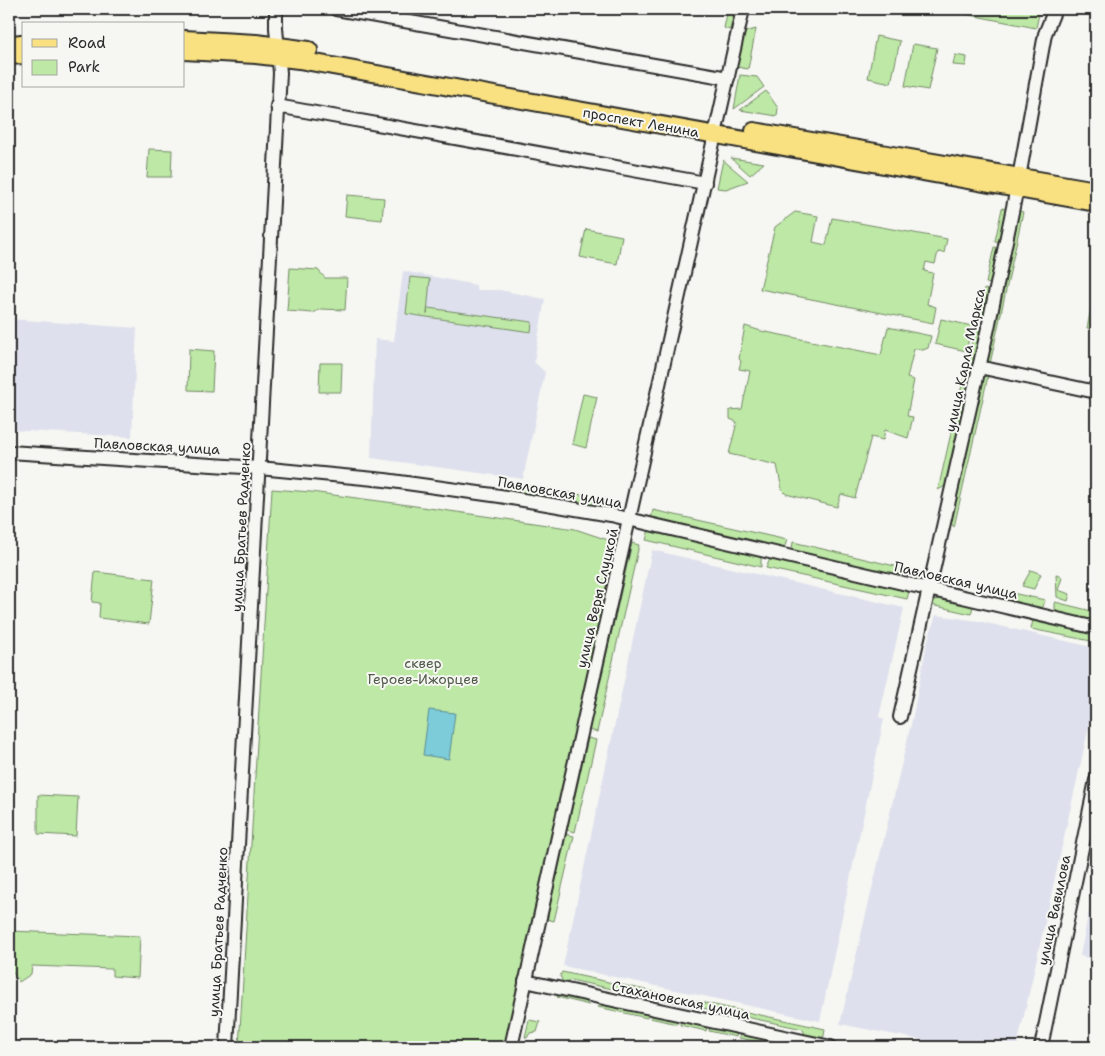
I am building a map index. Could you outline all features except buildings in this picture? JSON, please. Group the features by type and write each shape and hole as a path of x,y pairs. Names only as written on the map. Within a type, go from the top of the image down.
{"main road":[{"name":"проспект Ленина","path":"185,39 278,51 1018,183 1096,203"},
{"path":"9,44 22,43"},
{"name":"проспект Ленина","path":"185,51 278,51"},
{"path":"9,56 22,55"},
{"name":"проспект Ленина","path":"1018,183 1096,190"}],"street":[{"name":"улица Братьев Радченко","path":"227,1047 280,73 276,9"},
{"path":"336,9 728,78"},
{"name":"улица Веры Слуцкой","path":"511,1047 743,9"},
{"name":"улица Карла Маркса","path":"900,717 979,367 1018,183 1045,34 1055,9"},
{"path":"277,106 705,183"},
{"path":"979,367 1096,392"},
{"name":"Павловская улица","path":"9,452 259,468 459,489 630,520 1096,628"},
{"name":"улица Вавилова","path":"1041,1047 1096,780"},
{"name":"Стахановская улица","path":"525,981 831,1047"}],"shaded area":[{"path":"403,271 476,285 476,290 500,290 545,299 534,362 545,372 523,479 371,458 375,339 394,341"},
{"path":"9,319 137,328 132,437 9,430"},
{"path":"652,550 904,608 879,717 884,719 820,1021 563,966"},
{"path":"936,615 978,621 1096,648 1096,695 1017,1047 957,1047 840,1024 912,720 927,643"},
{"path":"1096,875 1096,960 1080,956"}],"green space":[{"path":"728,9 735,9 730,30 724,28"},
{"path":"940,9 1040,9 1036,28"},
{"path":"756,29 748,69 737,67 745,32"},
{"path":"876,36 900,41 891,83 868,78"},
{"path":"913,44 937,48 928,90 905,86"},
{"path":"955,55 967,57 966,66 953,65"},
{"path":"740,75 757,77 764,87 734,109"},
{"path":"766,91 778,108 777,116 740,110"},
{"path":"149,149 172,150 171,177 147,177"},
{"path":"731,158 764,163 750,175"},
{"path":"723,160 748,181 726,189 717,188"},
{"path":"347,195 384,198 382,220 345,216"},
{"path":"1002,208 1007,209 1001,242 995,241"},
{"path":"1019,211 1023,212 990,364 986,363"},
{"path":"795,212 818,216 813,242 826,245 832,218 947,239 944,253 938,252 935,264 926,262 924,271 933,273 927,304 936,307 933,323 760,289 775,227"},
{"path":"586,229 622,236 617,264 580,257"},
{"path":"994,247 1000,248 991,284 986,283"},
{"path":"290,268 318,270 325,278 347,278 345,310 321,309 313,313 287,311"},
{"path":"410,277 430,279 427,314 428,308 532,322 531,332 406,314"},
{"path":"1096,285 1096,329 1087,328"},
{"path":"984,289 990,290 985,315 982,318 978,318"},
{"path":"941,319 972,326 966,351 935,344"},
{"path":"745,326 761,331 881,355 888,327 931,336 928,348 923,350 914,349 907,378 914,380 907,416 913,417 908,438 885,430 883,440 871,437 855,498 841,494 837,507 786,494 782,490 777,465 729,454 737,422 730,419 730,410 742,409 750,371 739,369"},
{"path":"975,328 981,329 948,480 945,486 938,490"},
{"path":"189,349 214,351 212,391 188,390"},
{"path":"320,363 342,363 341,392 319,392"},
{"path":"984,375 988,376 954,527 950,522"},
{"path":"583,394 597,397 586,448 572,444"},
{"path":"508,482 611,500 609,509 513,492 508,488"},
{"name":"сквер Героев-Ижорцев","path":"272,489 311,492 575,529 617,543 504,1047 239,1047"},
{"path":"653,510 787,540 782,549 651,519"},
{"path":"649,530 758,556 761,558 761,567 646,540"},
{"path":"793,542 916,571 914,580 793,552"},
{"path":"632,543 639,545 597,732 589,730"},
{"path":"770,559 909,591 907,599 766,568"},
{"path":"1031,570 1041,574 1034,589 1022,586"},
{"path":"95,572 154,579 149,624 99,618 100,603 92,602"},
{"path":"1056,574 1062,578 1058,590 1070,594 1068,601 1057,597"},
{"path":"1007,592 1045,600 1043,607 1040,609 1003,600"},
{"path":"941,599 973,606 971,614 931,605 935,600"},
{"path":"1055,602 1096,612 1096,622 1058,613 1055,609"},
{"path":"1033,620 1096,635 1096,642 1031,629"},
{"path":"588,738 596,740 575,832 567,830"},
{"path":"38,795 78,797 76,836 38,834"},
{"path":"566,834 574,836 554,921 547,919"},
{"path":"9,931 140,936 138,978 112,976 112,969 32,966 31,974 19,982 9,966"},
{"path":"562,972 825,1029 824,1036 820,1039 805,1036 803,1029 570,980 566,984 561,983 560,976"},
{"path":"558,994 584,1000 589,1005 557,997"},
{"path":"601,1004 648,1014 647,1018 598,1007"},
{"path":"651,1014 678,1020 677,1024 650,1018"},
{"path":"529,1020 540,1022 537,1032 530,1033 527,1038 525,1037"},
{"path":"681,1020 707,1026 706,1031 680,1025"},
{"path":"710,1027 737,1032 736,1037 709,1031"},
{"path":"740,1033 766,1039 765,1043 739,1038"},
{"path":"769,1039 796,1045 795,1047 782,1047 768,1044"}],"water":[{"path":"429,710 455,713 449,759 423,755"}]}
